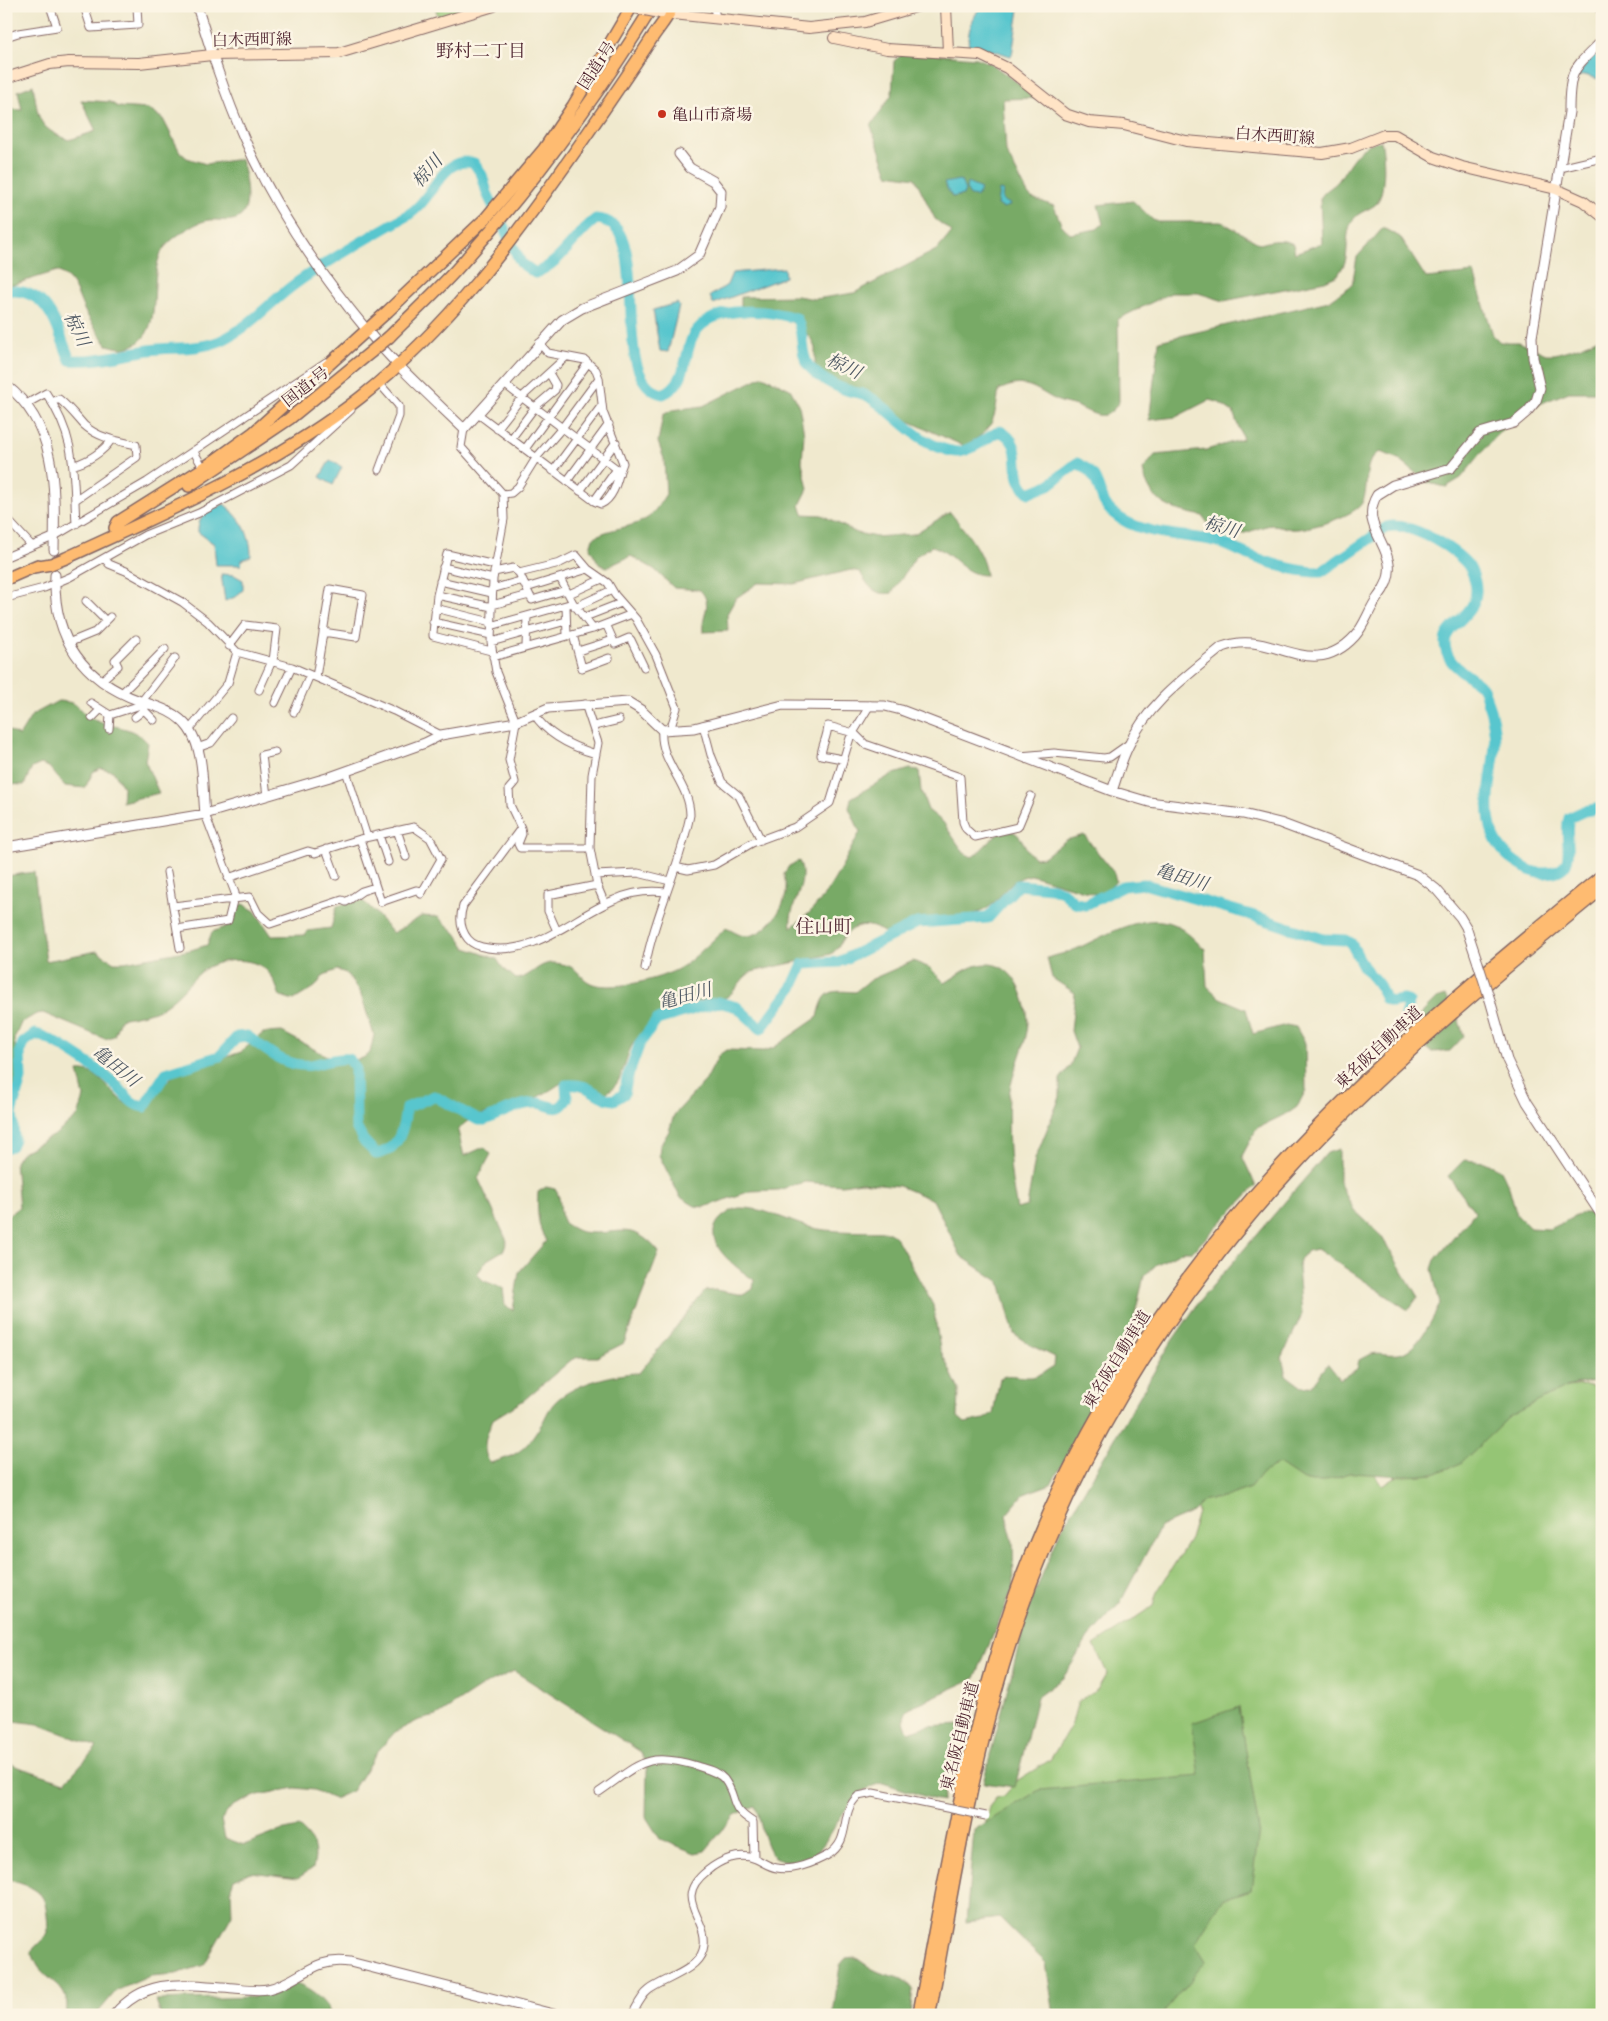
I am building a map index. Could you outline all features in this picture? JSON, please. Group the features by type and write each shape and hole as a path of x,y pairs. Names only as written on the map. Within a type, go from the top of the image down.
{"highway":[{"name":"国道1号","path":"563,140 634,7"},
{"path":"115,528 118,522 207,466 253,433 451,252 502,201 548,152 573,106 634,7"},
{"name":"国道1号","path":"6,579 115,528 206,476 316,399 389,337 462,263 514,203 548,152 563,140 604,84 664,10"},
{"path":"33,567 51,564 66,558 216,488 291,446 362,396 399,365 443,322 488,268 566,165 664,10"},
{"name":"東名阪自動車道","path":"920,2015 962,1790 978,1717 994,1663 1014,1602 1043,1529 1079,1453 1116,1387 1152,1329 1201,1261 1287,1159 1404,1044 1602,876"},
{"name":"東名阪自動車道","path":"929,2015 970,1791 987,1718 1008,1646 1035,1573 1070,1492 1134,1375 1209,1266 1262,1202 1316,1142 1416,1046 1602,888"}],"main road":[{"name":"白木西町線","path":"6,78 50,64 139,63 212,54 339,53 494,6"},
{"path":"634,7 784,27 823,28 877,19 919,6"},
{"path":"946,6 948,52"},
{"name":"白木西町線","path":"834,38 886,50 980,55 996,61 1017,75 1058,110 1089,122 1124,125 1201,144 1322,153 1351,148 1390,134 1402,138 1433,157 1462,167 1556,189 1583,201 1602,216"}],"street":[{"path":"6,37 18,33 57,27 50,6"},
{"path":"84,6 91,28 138,25 137,6"},
{"path":"197,6 225,94 244,140 264,180 310,256 367,330 399,365 464,429"},
{"path":"714,6 716,18"},
{"path":"1598,6 1602,11"},
{"path":"1112,791 1130,743 1166,694 1222,647 1230,644 1245,643 1275,647 1303,656 1317,658 1330,654 1347,643 1360,630 1390,579 1390,566 1374,525 1371,507 1380,491 1451,468 1477,435 1488,429 1514,423 1536,401 1540,382 1533,358 1532,337 1569,112 1571,75 1602,41"},
{"path":"590,848 520,848 518,844 522,834 521,828 508,798 509,789 515,782 510,760 516,722 492,654 491,638 494,572 504,519 503,494 461,447 464,429 562,320 582,308 677,271 695,260 705,246 720,207 721,196 719,187 690,168 679,154"},
{"path":"1560,168 1602,158"},
{"path":"478,414 594,501 601,504 605,502 614,489 618,470 623,463 602,405 599,378 596,370 588,362 548,354 540,343"},
{"path":"6,557 53,537 76,524 194,452 283,392 311,370 335,357"},
{"path":"497,429 522,397 566,357"},
{"path":"525,449 588,362"},
{"path":"511,439 535,407 555,390 556,385 548,373"},
{"path":"503,494 511,493 518,487 536,458 562,428 599,378"},
{"path":"378,382 399,406 399,416 379,470"},
{"path":"504,384 618,470"},
{"path":"6,385 26,404 42,428 49,452 53,476 54,550"},
{"path":"26,404 46,393 69,436 74,465 76,524"},
{"path":"6,598 105,559 146,535 198,513 297,461 356,405 362,396"},
{"path":"52,402 59,399 85,426 111,440 136,444 137,457 75,500"},
{"path":"553,471 602,405"},
{"path":"567,481 608,424"},
{"path":"74,465 80,464 107,446 111,440"},
{"path":"580,491 616,442"},
{"path":"194,452 201,464"},
{"path":"218,492 222,499"},
{"path":"6,518 32,546"},
{"path":"494,572 447,554 437,595 433,636 492,654 593,629 632,614"},
{"path":"519,573 560,563 576,555 588,569 608,583 621,603 632,614 656,655 672,691 677,708 660,743 690,810 675,867 649,944 645,968"},
{"path":"105,559 109,564 126,571 182,602 208,622 237,652 292,667 394,710 440,735"},
{"path":"444,568 494,572 513,568 519,573 532,600 567,592 602,578"},
{"path":"440,581 492,591 526,588 588,569"},
{"path":"560,578 571,605 585,617 593,629"},
{"path":"55,580 57,613 68,643 84,665 101,680 144,705 171,712 189,730 197,748 205,814 235,898 228,922 177,929"},
{"path":"437,595 492,606 526,588"},
{"path":"294,712 313,676 324,632 330,589 363,595 356,637 324,632"},
{"path":"435,608 491,624 527,617 571,605 612,590"},
{"path":"68,643 95,632 108,619 86,601"},
{"path":"585,617 621,603"},
{"path":"571,605 566,621 578,651 582,668 609,658"},
{"path":"526,646 527,617"},
{"path":"433,622 491,638 566,621"},
{"path":"606,624 615,644 629,638 644,667"},
{"path":"230,646 245,625 277,629 272,661 258,690"},
{"path":"101,680 118,666 115,660 136,639"},
{"path":"578,651 614,640"},
{"path":"122,693 165,649"},
{"path":"189,730 228,683 237,652"},
{"path":"135,717 175,658"},
{"path":"274,704 292,667"},
{"path":"6,846 205,814 346,771 426,743 440,735 516,722 548,708 628,702 666,730 703,725 783,705 870,705 901,710 1112,791 1149,802 1243,814 1274,821 1418,875 1436,889 1466,927 1508,1060 1527,1102 1602,1216"},
{"path":"90,704 110,715 144,705"},
{"path":"585,704 594,726 598,743 590,797 590,848 597,885 605,904"},
{"path":"144,705 154,720"},
{"path":"675,867 688,870 714,865 761,840 795,827 830,803 850,738 870,705"},
{"path":"92,718 100,710"},
{"path":"534,714 540,723 570,746 596,754"},
{"path":"109,728 110,715"},
{"path":"197,748 211,743 231,718"},
{"path":"594,726 619,720"},
{"path":"703,725 711,756 722,782 741,798 761,840"},
{"path":"842,759 822,755 822,748 827,739 828,726 854,733 865,744 960,776 963,822 966,829 975,837 1018,827 1031,796"},
{"path":"1020,756 1054,753 1104,758 1110,757 1130,743"},
{"path":"267,796 262,755 275,752"},
{"path":"228,878 308,850 315,853 363,838 397,830 418,828 434,843 441,861 422,893 416,890 381,902 363,838 346,771"},
{"path":"521,828 463,906 460,921 463,930 472,943 483,948 504,950 526,946 605,904 647,890 666,892"},
{"path":"397,830 406,857"},
{"path":"378,835 388,862"},
{"path":"326,849 336,876"},
{"path":"166,872 180,948"},
{"path":"595,875 638,873 670,881"},
{"path":"557,931 548,911 548,895 597,885"},
{"path":"173,906 235,898 241,900 250,897 258,913 270,924 342,900 346,902 376,886"},
{"path":"599,1792 645,1761 654,1759 678,1760 711,1770 726,1782 739,1813 753,1822 754,1858"},
{"path":"632,2015 648,1991 691,1966 701,1956 704,1935 691,1901 692,1890 696,1881 707,1871 726,1859 738,1856 754,1858 770,1866 790,1869 826,1856 843,1838 847,1812 858,1796 873,1793 988,1816"},
{"path":"114,2015 132,1997 148,1988 170,1984 262,1990 280,1985 319,1964 334,1961 350,1962 558,2015"}],"green space":[{"path":"435,6 485,6 439,20"},
{"path":"905,52 976,58 990,63 1039,98 1003,99 1006,152 1028,194 1032,198 1054,206 1061,224 1070,234 1097,229 1103,224 1098,205 1133,201 1153,220 1159,222 1222,222 1260,244 1276,241 1289,242 1293,244 1295,253 1322,243 1320,199 1339,180 1351,161 1361,150 1381,141 1384,165 1381,193 1375,205 1353,219 1349,227 1347,254 1338,275 1325,281 1224,301 1198,293 1171,293 1118,319 1119,402 1109,413 1104,415 1094,414 1058,401 1030,386 1022,384 1012,385 999,390 996,410 991,424 981,435 964,446 904,419 853,391 826,381 815,366 815,348 811,339 799,325 764,311 741,309 741,297 797,296 815,299 854,293 938,249 952,232 935,219 915,178 888,174 871,126 892,94 894,61","holes":["962,183 963,195 952,197 948,190"]},
{"path":"33,85 40,120 50,130 69,140 96,131 81,100 110,102 118,107 148,109 163,119 180,152 187,158 206,164 241,159 247,196 245,210 242,215 231,220 203,221 176,236 165,246 158,263 154,307 147,333 138,342 125,348 107,345 87,315 73,284 57,271 6,287 6,109 22,110 18,91"},
{"path":"1383,228 1400,237 1426,278 1474,273 1493,335 1500,342 1519,342 1546,354 1555,354 1582,346 1602,336 1602,392 1569,392 1527,409 1498,433 1461,478 1446,487 1428,483 1397,458 1380,452 1370,462 1365,496 1358,508 1330,522 1307,528 1291,529 1272,525 1243,533 1229,533 1212,530 1203,516 1164,504 1151,491 1143,470 1155,455 1206,450 1243,439 1233,412 1218,402 1209,400 1176,417 1149,420 1159,341 1329,301 1352,285 1357,257"},
{"path":"763,376 790,389 799,405 804,434 802,462 808,489 800,505 803,514 822,515 857,533 876,537 914,534 950,512 977,549 986,575 971,572 946,553 932,546 916,556 892,593 881,593 872,589 860,572 851,570 794,584 758,583 736,598 727,614 728,631 703,632 707,605 704,595 700,590 674,588 654,569 631,556 607,567 599,564 590,548 593,538 600,534 635,524 649,517 666,494 664,459 658,442 663,415 672,410 703,406"},
{"path":"58,701 75,704 91,718 99,722 128,729 148,743 145,761 159,793 122,802 123,787 113,771 100,768 93,772 85,788 65,786 49,767 41,764 32,768 24,785 6,784 6,729 19,736 32,715"},
{"path":"910,769 919,770 921,791 928,810 943,822 964,853 972,857 999,833 1012,831 1018,835 1035,858 1044,857 1066,840 1084,835 1114,873 1116,881 1105,893 1094,894 1031,875 1014,882 994,903 980,912 957,917 915,920 887,934 863,925 845,935 831,954 752,972 726,997 720,1000 705,999 694,1002 675,1010 657,1021 635,1041 628,1054 621,1077 612,1089 605,1093 589,1093 561,1083 522,1104 477,1116 463,1125 458,1131 464,1156 484,1147 491,1154 478,1178 507,1241 504,1250 487,1260 477,1274 484,1281 503,1288 505,1306 513,1310 519,1272 546,1241 538,1217 538,1192 546,1187 555,1189 559,1197 564,1223 577,1231 594,1233 631,1232 640,1235 659,1252 624,1343 597,1357 578,1357 570,1361 524,1400 493,1419 485,1446 485,1452 490,1463 509,1457 523,1449 533,1437 552,1405 573,1389 607,1377 639,1373 705,1291 715,1290 744,1295 753,1289 754,1280 723,1254 714,1237 715,1228 720,1219 738,1208 749,1208 766,1212 818,1229 890,1232 897,1239 933,1305 940,1349 959,1390 958,1417 965,1423 984,1419 993,1413 1000,1378 1010,1375 1031,1377 1038,1375 1054,1366 1055,1357 1030,1345 1014,1334 1000,1282 961,1256 933,1200 899,1186 861,1182 842,1185 805,1182 778,1190 751,1191 704,1207 695,1206 680,1197 659,1155 660,1146 669,1131 674,1115 706,1080 719,1055 726,1050 764,1051 773,1048 818,1017 823,1001 829,994 839,991 855,992 870,980 913,961 930,968 945,983 975,966 990,964 1000,967 1015,980 1024,1001 1028,1022 1009,1096 1009,1153 1017,1209 1027,1206 1035,1159 1060,1097 1060,1079 1070,1066 1077,1048 1071,1031 1075,993 1052,978 1047,958 1073,950 1124,927 1151,921 1163,921 1179,927 1205,949 1207,986 1220,998 1246,1009 1253,1034 1286,1025 1296,1027 1305,1043 1306,1090 1297,1107 1257,1128 1242,1156 1256,1186 1193,1251 1183,1251 1157,1264 1144,1276 1126,1352 1051,1484 1024,1494 1006,1515 1013,1542 1014,1586 975,1678 909,1708 905,1714 905,1726 909,1732 927,1726 961,1724 942,1802 883,1783 870,1787 852,1802 816,1853 805,1860 791,1862 778,1858 769,1850 755,1806 735,1815 705,1851 695,1853 660,1839 646,1817 647,1769 641,1752 514,1671 481,1687 437,1716 419,1720 395,1732 377,1752 352,1791 334,1799 314,1790 295,1788 258,1795 232,1806 221,1820 225,1838 244,1845 280,1831 299,1827 308,1836 313,1845 315,1855 313,1868 298,1878 251,1872 234,1879 231,1888 232,1915 204,1965 176,1974 150,1976 116,1991 96,2015 66,2015 67,2006 64,1994 40,1969 31,1951 48,1934 45,1902 36,1891 6,1879 6,1761 18,1767 65,1782 97,1747 38,1724 6,1720 6,1217 19,1207 15,1162 21,1153 56,1134 78,1116 84,1097 78,1071 94,1074 119,1098 133,1107 150,1097 175,1074 241,1052 263,1033 282,1032 340,1063 363,1058 370,1053 374,1035 360,992 346,973 337,970 324,975 315,987 294,1000 280,996 272,977 262,967 245,961 225,961 208,967 201,972 174,998 159,1009 120,1019 114,1036 105,1039 43,1013 36,1014 21,1023 14,1039 20,1076 13,1094 6,1096 6,876 34,872 46,961 97,951 114,962 124,962 191,950 207,945 212,932 228,926 238,905 243,904 255,911 272,936 305,935 307,931 331,928 337,906 361,900 374,911 393,933 422,916 438,917 456,933 466,948 497,959 502,967 516,979 526,976 543,965 554,963 569,966 593,984 614,986 641,982 678,969 726,928 744,936 751,935 765,928 781,908 784,901 786,892 784,874 789,866 799,861 802,878 793,910 791,927 814,908 823,897 860,832 849,808 851,798 891,775"},
{"path":"1445,996 1457,1015 1464,1036 1450,1051 1431,1052 1418,1042 1411,1024 1436,999"},
{"path":"1339,1149 1339,1182 1354,1210 1380,1234 1418,1297 1408,1310 1317,1249 1308,1251 1301,1257 1298,1267 1302,1314 1282,1358 1286,1375 1302,1387 1311,1386 1328,1364 1340,1379 1357,1369 1359,1360 1366,1356 1375,1353 1398,1354 1405,1352 1418,1342 1440,1304 1432,1269 1435,1260 1475,1212 1448,1176 1464,1160 1485,1162 1501,1170 1509,1187 1517,1215 1530,1228 1549,1229 1582,1213 1592,1213 1602,1227 1602,1379 1566,1387 1509,1417 1461,1463 1434,1474 1406,1476 1349,1473 1322,1482 1312,1482 1303,1480 1279,1464 1262,1473 1250,1488 1223,1498 1205,1500 1193,1512 1160,1527 1120,1603 1088,1638 1063,1678 1037,1697 1015,1787 983,1783 1029,1607 1060,1532 1172,1341 1202,1298 1327,1153"},
{"path":"1586,1385 1602,1388 1602,2015 1065,2015 1050,1968 975,1866 989,1807 996,1798 1004,1796 1018,1780 1050,1760 1071,1726 1078,1701 1097,1690 1107,1673 1094,1645 1153,1606 1157,1592 1190,1539 1198,1512 1194,1499 1277,1459 1373,1473 1383,1486 1430,1454 1538,1390"},
{"path":"1239,1707 1259,1831 1251,1890 1223,1899 1195,1943 1206,1961 1161,2015 1054,2015 1046,1963 1000,1918 966,1922 974,1830 1039,1790 1200,1776 1192,1723"},
{"path":"855,1957 876,1971 897,1977 909,1984 913,1989 910,2015 833,2015 840,1965 846,1958"},
{"path":"289,1983 301,1986 314,1993 324,2003 331,2015 161,2015 156,2000 252,1997"}],"water":[{"path":"981,6 1018,6 1012,55 969,47 968,36 971,25"},
{"path":"1602,50 1602,80 1584,75 1575,78 1591,59"},
{"path":"959,180 965,190 963,195 952,197 944,183"},
{"path":"967,183 981,189 977,197 970,196 966,189"},
{"path":"999,190 1003,191 1002,200 1010,204 1009,206 1003,208 997,205"},
{"path":"784,268 785,277 713,304 710,296 727,285 732,273"},
{"path":"677,303 679,306 668,352 660,351 653,310"},
{"path":"330,460 342,467 333,485 320,477"},
{"path":"224,504 240,521 249,540 251,556 242,560 241,565 216,565 214,544 198,532 198,526 202,517 209,511"},
{"path":"221,574 234,575 243,580 243,590 235,597 225,601"}],"waterway":[{"name":"椋川","path":"6,291 21,292 33,296 42,303 50,312 70,360 100,359 149,350 211,344 231,336 286,291 322,265 408,215 417,208 446,171 454,165 463,162 474,163 482,175 487,193 521,263 535,273 553,263 596,219 615,227 625,246 629,272 632,334 636,362 645,383 663,394 677,383 694,334 703,324 714,317 742,311 784,315 796,318 799,323 805,360 817,374 840,388 869,397 931,444 943,449 961,452 1000,431 1009,437 1014,444 1019,477 1022,485 1029,493 1049,485 1077,463 1092,474 1107,507 1124,521 1162,533 1216,541 1253,557 1292,569 1311,572 1321,572 1387,527 1407,528 1446,546 1466,562 1476,585 1476,596 1472,606 1452,628 1445,642 1446,650 1453,663 1483,688 1490,711 1495,745 1489,809 1490,824 1495,839 1504,852 1526,869 1541,873 1556,871 1563,867 1567,861 1567,827 1569,818 1584,811 1602,808"},
{"name":"亀田川","path":"6,1148 11,1146 14,1139 12,1110 21,1079 20,1051 23,1043 35,1034 76,1055 114,1083 131,1101 144,1107 166,1073 220,1056 237,1037 247,1036 277,1057 293,1064 311,1065 334,1059 349,1059 355,1067 356,1127 363,1140 376,1154 390,1148 399,1137 404,1123 406,1108 434,1096 478,1120 485,1120 517,1106 530,1103 556,1108 560,1107 567,1099 566,1085 582,1086 607,1099 614,1100 624,1094 627,1079 640,1043 657,1020 718,1002 737,1007 761,1029 792,988 803,964 839,962 917,923 988,918 1018,885 1052,888 1063,892 1075,903 1085,905 1123,886 1144,884 1251,915 1323,939 1346,940 1351,943 1363,966 1379,985 1385,999 1391,1002 1403,1000 1409,1002 1405,1015"}],"place":[{"name":"亀山市斎場","path":"662,114"}],"district":[{"name":"野村二丁目","path":"481,51"},
{"name":"住山町","path":"824,926"}]}
